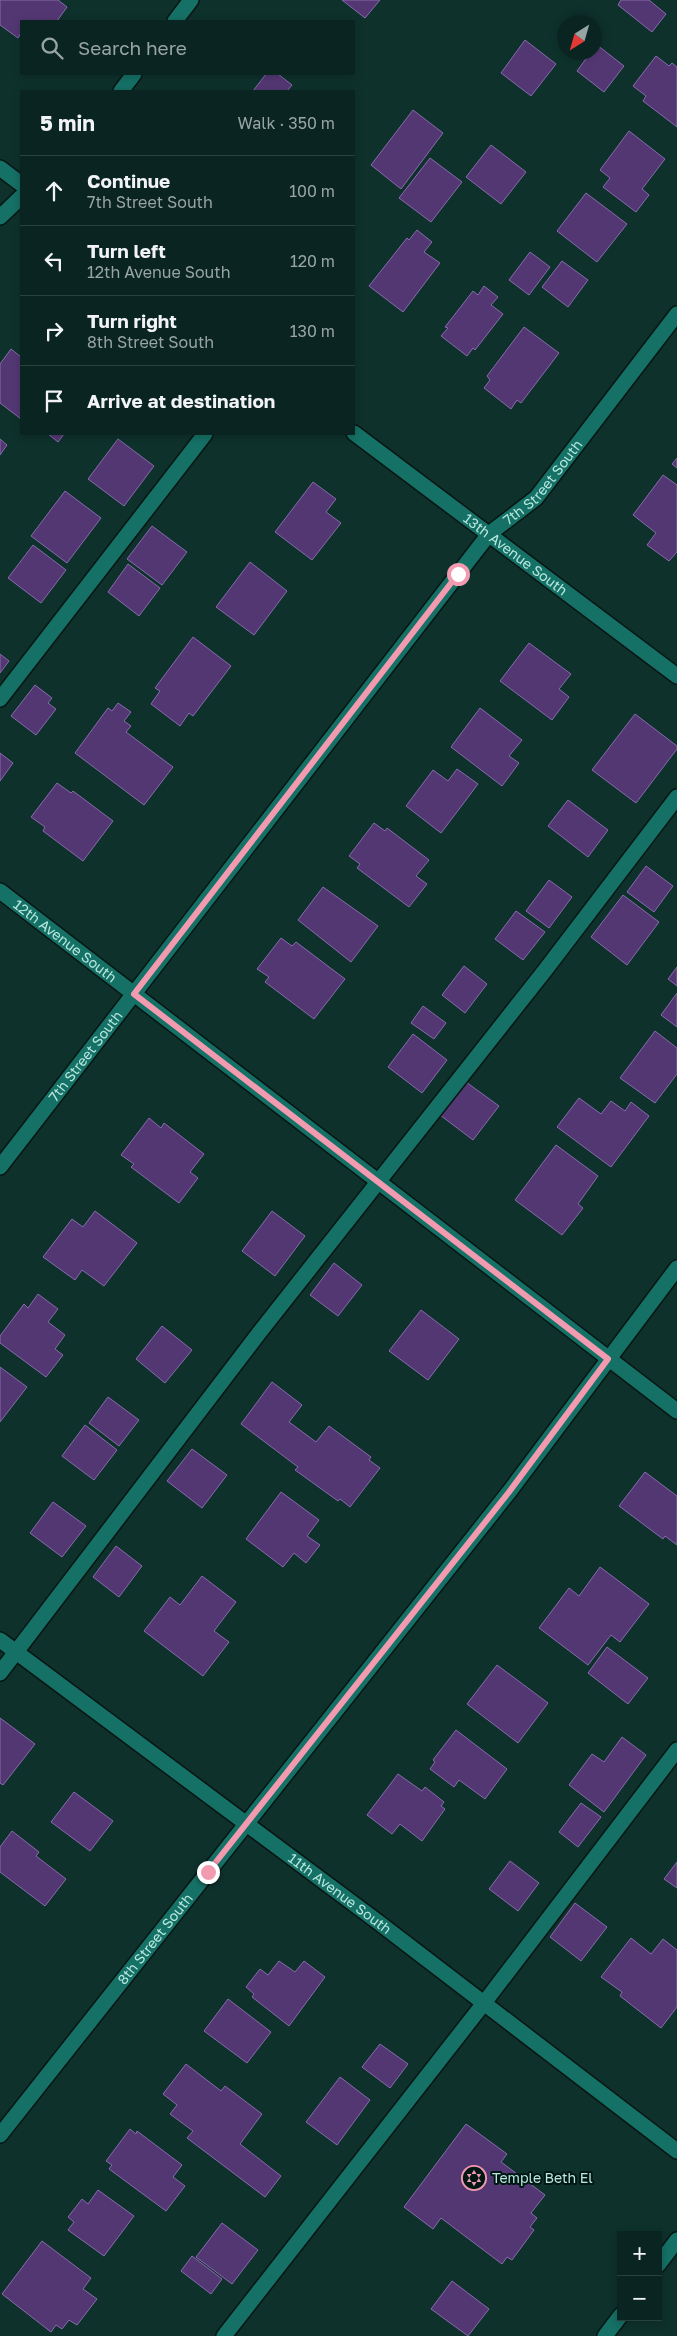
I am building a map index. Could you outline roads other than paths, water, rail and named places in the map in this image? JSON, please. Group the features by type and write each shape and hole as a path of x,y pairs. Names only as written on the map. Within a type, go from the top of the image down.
{"street":[{"path":"176,20 191,0"},
{"path":"122,90 133,75"},
{"path":"0,168 20,183"},
{"path":"0,218 20,198"},
{"name":"7th Street South","path":"0,1167 489,534 536,498 677,314"},
{"name":"13th Avenue South","path":"355,433 677,676"},
{"path":"0,699 204,435"},
{"path":"0,1673 259,1333 677,797"},
{"name":"12th Avenue South","path":"0,891 677,1411"},
{"name":"8th Street South","path":"0,2135 509,1492 677,1268"},
{"name":"11th Avenue South","path":"0,1640 484,2003 677,2151"},
{"path":"224,2336 484,2003 677,1750"},
{"path":"662,2260 677,2240"},
{"path":"605,2336 617,2320"}],"place":[{"name":"Temple Beth El","path":"474,2178"}]}
